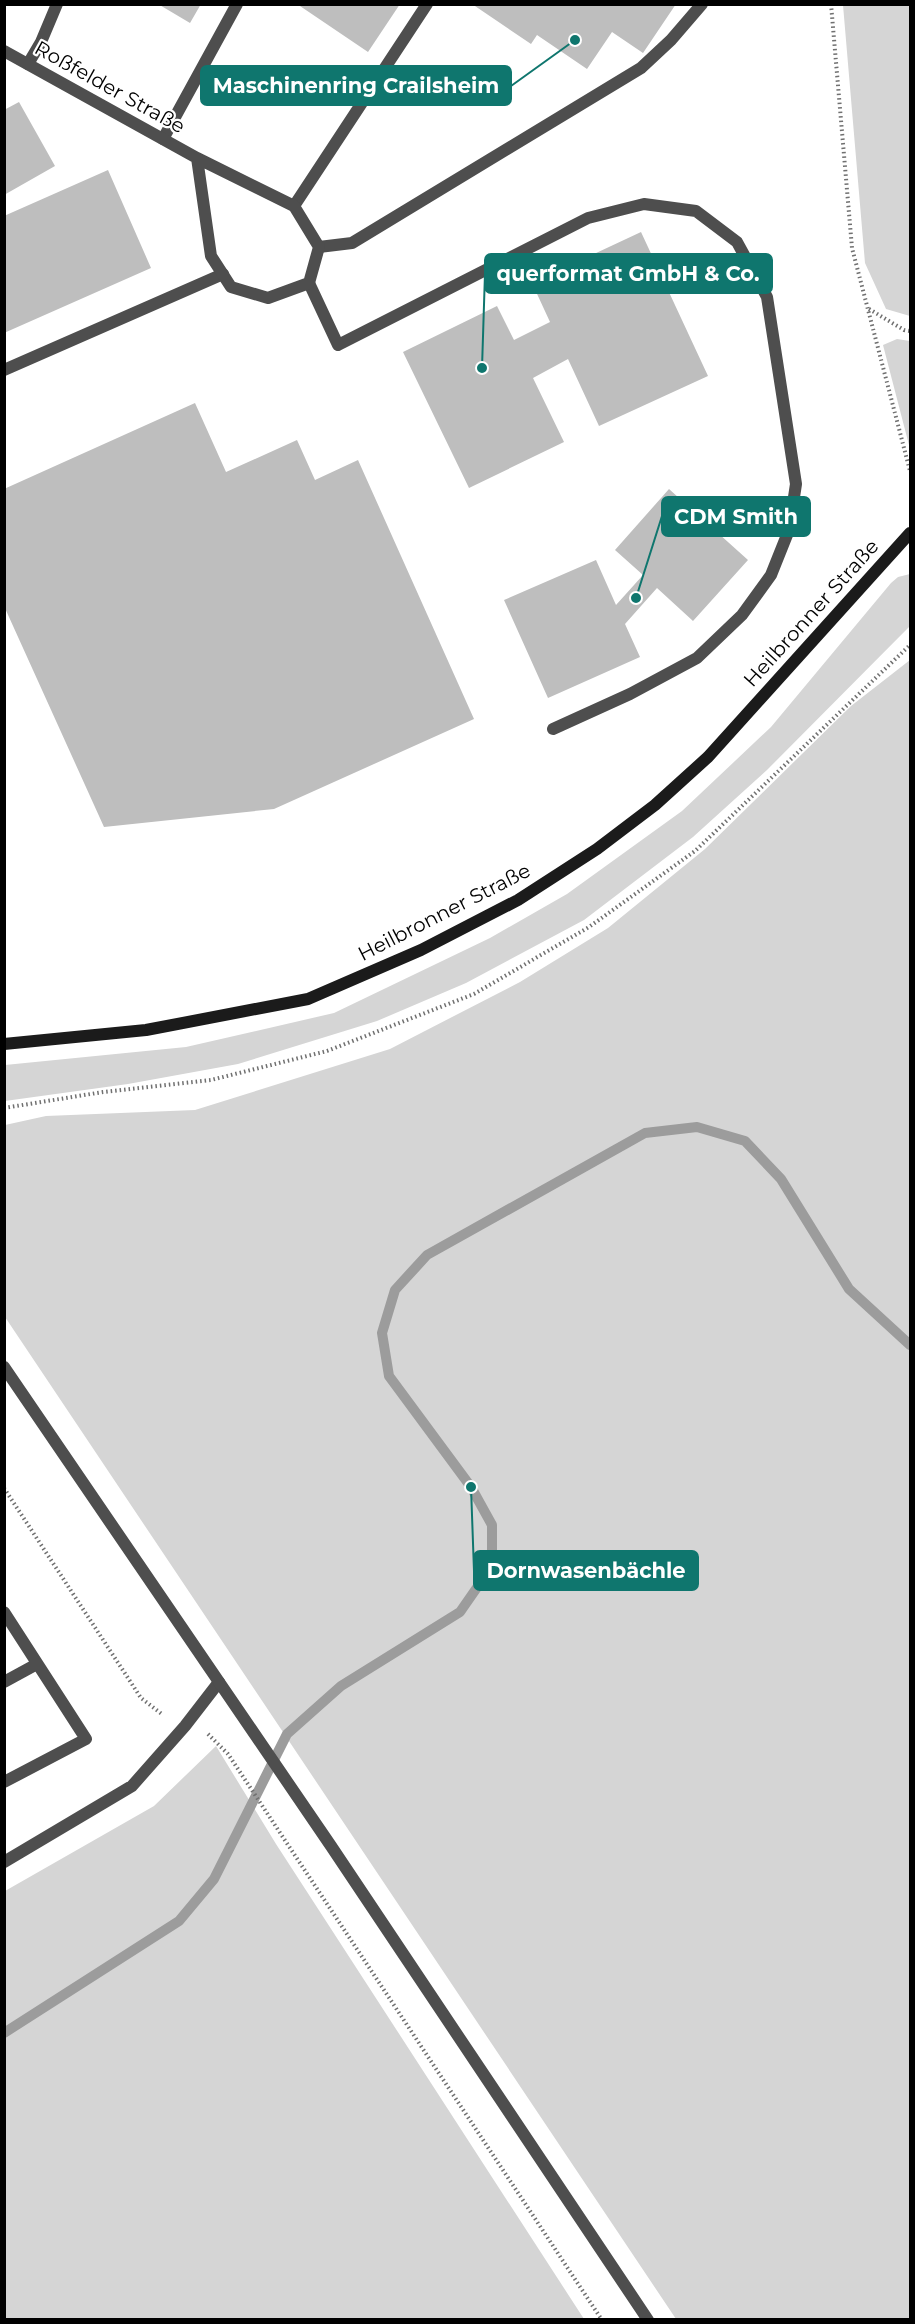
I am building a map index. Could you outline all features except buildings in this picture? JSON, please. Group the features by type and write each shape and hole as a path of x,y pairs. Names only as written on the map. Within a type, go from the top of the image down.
{"main road":[{"name":"Heilbronner Straße","path":"4,1044 146,1030 308,999 421,950 518,900 597,849 655,805 708,757 910,533"}],"street":[{"path":"28,63 57,4"},
{"path":"163,139 237,4"},
{"path":"427,4 294,206 319,247 309,283 338,345 588,218 644,204 696,211 738,242 767,297 796,484 789,530 771,575 742,615 697,658 630,694 553,729"},
{"path":"319,247 352,243 641,68 671,40 702,4"},
{"name":"Roßfelder Straße","path":"4,51 197,158 294,206"},
{"name":"Roßfelder Straße","path":"197,158 211,256 231,287 268,298 309,283"},
{"path":"4,370 223,274"},
{"path":"4,1367 331,1846 648,2319"},
{"path":"4,1612 86,1739 4,1782"},
{"path":"4,1682 38,1664"},
{"path":"4,1862 132,1786 185,1726 219,1682"}],"path":[{"path":"831,4 852,248 910,471"},
{"path":"869,309 904,330 910,331"},
{"path":"4,1488 141,1698 166,1718 205,1731 228,1754 602,2319"}],"shaded area":[{"path":"843,5 910,5 910,316 886,309 865,263"},
{"path":"897,339 910,341 910,449 883,345"},
{"path":"910,574 910,626 767,770 693,837 584,920 466,983 377,1021 238,1064 128,1084 5,1101 5,1065 186,1047 334,1013 490,938 567,894 682,811 771,727 891,583 898,577"},
{"path":"910,660 910,2319 676,2319 5,1317 5,1125 46,1116 195,1110 390,1049 520,982 608,928 705,849 851,706"},
{"path":"216,1746 276,1844 584,2319 5,2319 5,1891 154,1806"}],"waterway":[{"path":"4,2033 179,1921 214,1879 287,1734 341,1686 460,1612 492,1566 492,1525 471,1487 389,1376 382,1333 395,1290 427,1255 645,1133 697,1127 745,1141 781,1179 849,1289 910,1345"}],"place":[{"name":"Maschinenring Crailsheim","path":"575,40"},
{"name":"querformat GmbH & Co.","path":"482,368"},
{"name":"CDM Smith","path":"636,598"},
{"name":"Dornwasenbächle","path":"471,1487"}]}
